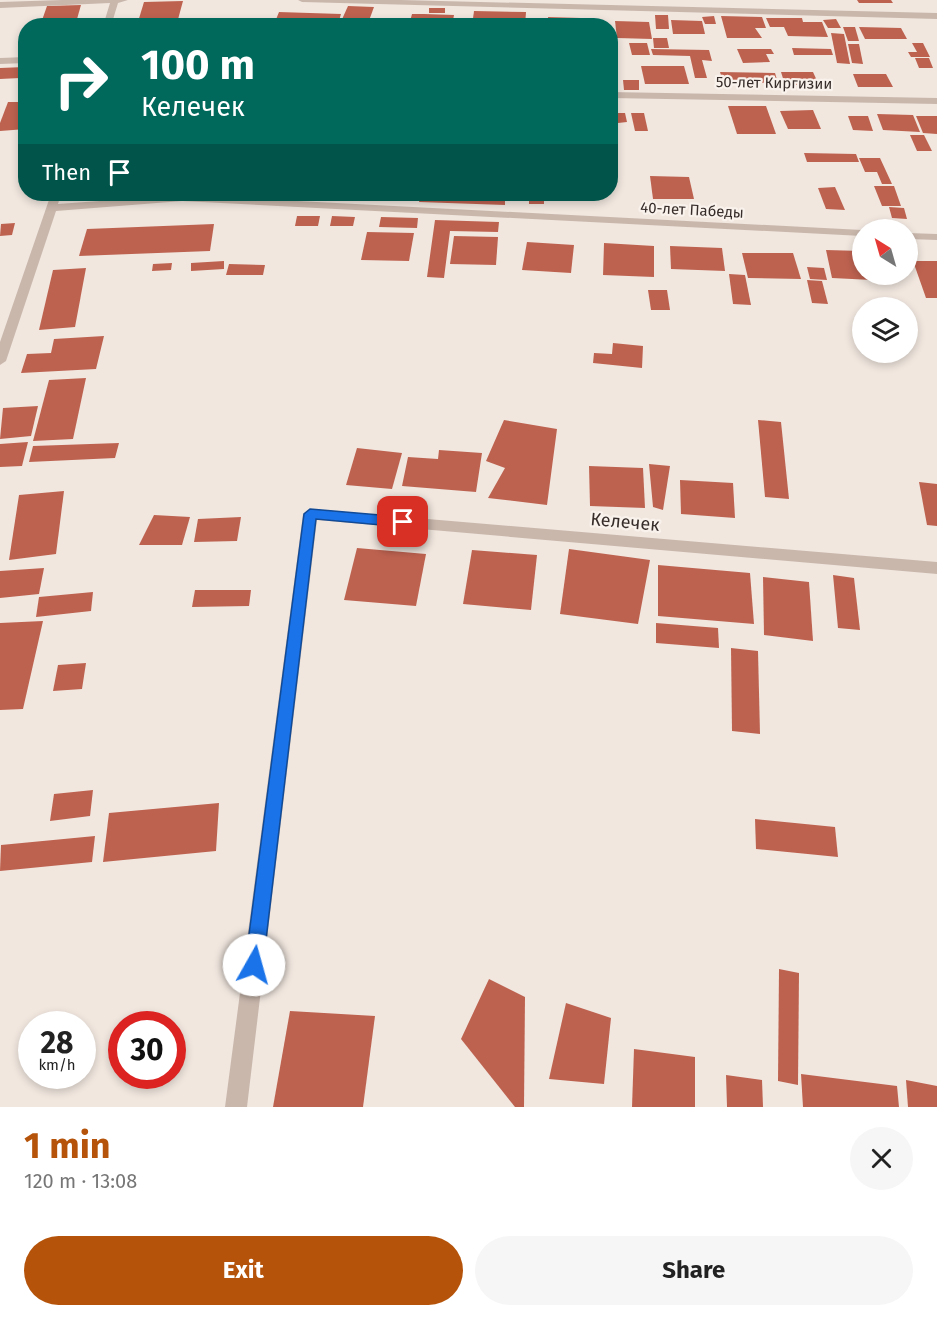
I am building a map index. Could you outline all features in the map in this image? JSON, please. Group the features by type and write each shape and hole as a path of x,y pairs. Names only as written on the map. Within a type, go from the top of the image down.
{"street":[{"path":"109,18 115,0"},
{"path":"0,5 124,0"},
{"path":"302,0 937,16"},
{"path":"0,61 18,60"},
{"name":"50-лет Киргизии","path":"618,95 937,101"},
{"path":"0,361 54,201"},
{"name":"40-лет Пабеды","path":"52,208 144,201"},
{"name":"40-лет Пабеды","path":"241,201 852,232"},
{"path":"918,236 937,237"},
{"name":"Келечек","path":"236,1107 310,514 937,568"}],"building":[{"path":"857,0 891,0 893,3 859,3"},
{"path":"183,1 178,18 139,18 144,2"},
{"path":"81,5 77,18 43,18 47,6"},
{"path":"348,6 374,7 370,18 343,18"},
{"path":"429,8 445,8 445,13 429,13"},
{"path":"474,11 526,12 526,18 473,18"},
{"path":"279,12 341,14 340,18 277,18"},
{"path":"412,14 454,15 453,18 411,18"},
{"path":"655,15 668,15 669,29 656,29"},
{"path":"714,16 716,24 705,24 702,17"},
{"path":"721,16 762,17 766,28 755,28 762,38 727,38"},
{"path":"766,18 802,18 803,22 822,22 828,37 788,36 784,27 770,27"},
{"path":"836,19 841,28 828,28 823,20"},
{"path":"671,20 702,21 705,34 673,34"},
{"path":"618,21 649,22 652,39 618,38"},
{"path":"843,27 855,27 859,41 848,41"},
{"path":"859,27 901,28 907,39 865,39"},
{"path":"831,33 844,34 850,64 837,63"},
{"path":"653,38 667,38 669,48 654,48"},
{"path":"629,43 647,43 650,55 632,55"},
{"path":"912,43 923,43 930,57 911,57 908,52 917,52"},
{"path":"848,44 859,44 863,64 852,63"},
{"path":"792,48 831,49 833,55 794,55"},
{"path":"651,49 709,50 712,61 702,60 707,78 695,78 690,56 653,55"},
{"path":"737,49 771,49 774,54 766,54 770,62 743,63"},
{"path":"915,58 929,58 933,68 919,68"},
{"path":"641,66 684,66 689,84 645,84"},
{"path":"18,67 18,78 0,79 0,68"},
{"path":"720,72 775,73 778,83 723,82"},
{"path":"781,72 813,72 819,85 785,85"},
{"path":"853,74 886,74 893,87 858,87"},
{"path":"623,80 639,80 639,90 624,90"},
{"path":"8,102 18,102 18,130 0,131 0,123"},
{"path":"728,106 766,106 776,134 737,134"},
{"path":"813,110 821,129 788,129 780,111"},
{"path":"618,113 625,113 627,122 618,123"},
{"path":"631,113 644,113 648,131 635,131"},
{"path":"877,114 913,115 920,132 883,130"},
{"path":"848,116 868,116 873,131 853,130"},
{"path":"916,116 937,116 937,134 923,133"},
{"path":"910,135 924,135 932,151 917,151"},
{"path":"804,153 856,154 859,162 807,162"},
{"path":"859,158 880,158 892,184 882,184 877,172 865,172"},
{"path":"650,176 689,177 694,199 653,199"},
{"path":"874,186 894,186 901,206 882,206"},
{"path":"835,187 845,210 826,209 818,188"},
{"path":"505,201 505,205 419,202"},
{"path":"529,201 544,201 544,204 529,204"},
{"path":"889,207 904,208 907,219 892,218"},
{"path":"297,216 320,216 318,226 295,226"},
{"path":"332,216 355,217 353,226 330,226"},
{"path":"381,217 418,218 417,228 379,227"},
{"path":"435,220 499,222 498,232 450,231 444,278 427,277"},
{"path":"15,223 12,235 0,236 1,224"},
{"path":"214,224 210,251 79,256 87,229"},
{"path":"367,232 414,233 409,261 361,260"},
{"path":"454,236 498,237 496,265 450,264"},
{"path":"527,242 574,245 571,273 522,270"},
{"path":"604,243 654,246 654,277 603,275"},
{"path":"670,246 722,248 725,271 671,269"},
{"path":"826,250 852,251 852,279 832,278"},
{"path":"742,253 793,253 801,279 748,278"},
{"path":"224,261 224,269 191,271 191,263"},
{"path":"918,261 937,261 937,298 926,298 918,275"},
{"path":"172,263 171,270 152,271 153,264"},
{"path":"229,264 265,265 263,275 226,275"},
{"path":"807,267 824,268 827,280 810,279"},
{"path":"86,268 75,327 39,330 53,270"},
{"path":"729,274 745,275 751,305 733,304"},
{"path":"807,280 822,281 828,304 812,303"},
{"path":"648,290 667,290 670,310 651,310"},
{"path":"104,336 96,369 21,373 27,354 51,353 54,339"},
{"path":"613,343 643,346 642,368 593,363 594,353 612,354"},
{"path":"86,378 73,439 33,441 49,380"},
{"path":"38,406 31,436 0,439 3,408"},
{"path":"504,420 557,429 547,505 488,498 505,468 486,461"},
{"path":"758,420 781,422 789,499 765,497"},
{"path":"28,442 22,466 0,467 0,444"},
{"path":"119,443 115,458 29,462 33,446"},
{"path":"357,448 402,453 392,489 346,485"},
{"path":"439,450 482,453 476,492 402,486 408,457 438,459"},
{"path":"649,464 670,466 663,510 653,507"},
{"path":"589,466 643,468 645,508 590,506"},
{"path":"680,480 733,483 735,518 681,514"},
{"path":"919,482 937,484 937,526 927,525"},
{"path":"64,491 56,554 9,560 19,495"},
{"path":"154,515 190,517 182,545 139,545"},
{"path":"241,517 237,541 194,542 198,519"},
{"path":"357,548 426,554 416,606 344,600"},
{"path":"569,549 650,560 638,624 560,614"},
{"path":"472,550 537,555 531,610 463,604"},
{"path":"658,565 750,573 754,624 658,616"},
{"path":"44,568 39,594 0,598 0,571"},
{"path":"833,575 854,578 860,630 838,628"},
{"path":"763,577 809,582 813,641 764,635"},
{"path":"195,590 251,590 249,606 192,607"},
{"path":"93,592 91,611 36,617 39,597"},
{"path":"43,621 23,709 0,710 0,623"},
{"path":"656,623 718,628 719,648 656,643"},
{"path":"731,648 758,651 760,734 732,731"},
{"path":"86,663 82,689 53,691 58,665"},
{"path":"93,790 90,816 50,821 54,794"},
{"path":"219,803 216,851 103,862 109,813"},
{"path":"755,819 835,827 838,857 756,849"},
{"path":"95,836 92,862 0,871 1,845"},
{"path":"779,969 799,973 798,1085 778,1081"},
{"path":"489,979 525,997 524,1107 515,1107 461,1039"},
{"path":"566,1003 611,1018 604,1084 549,1079"},
{"path":"290,1011 375,1016 363,1107 273,1107"},
{"path":"634,1049 695,1057 695,1107 632,1107"},
{"path":"801,1074 897,1086 899,1107 803,1107"},
{"path":"726,1075 762,1080 763,1107 727,1107"},
{"path":"906,1080 937,1086 937,1107 908,1107"}],"route":[{"path":"254,965 310,514 403,522"}]}
